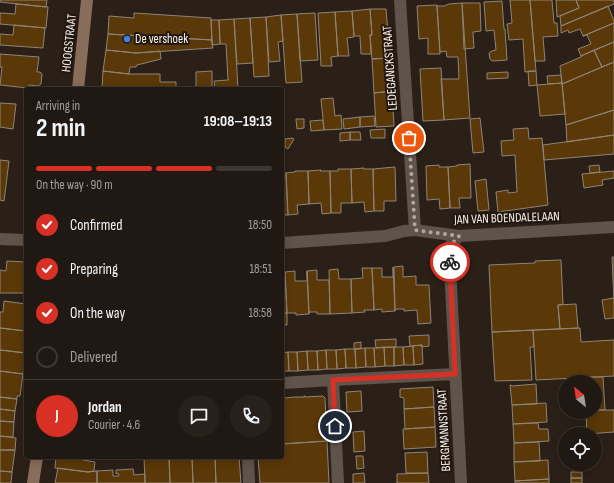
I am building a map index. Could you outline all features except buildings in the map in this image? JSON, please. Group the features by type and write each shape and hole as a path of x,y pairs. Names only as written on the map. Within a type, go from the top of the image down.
{"street":[{"name":"HOOGSTRAAT","path":"78,87 87,0"},
{"name":"LEDEGANCKSTRAAT","path":"400,0 415,230"},
{"name":"JAN VAN BOENDALELAAN","path":"284,243 385,236 415,230 459,236 614,227"},
{"name":"BERGMANNSTRAAT","path":"459,236 449,247 461,483"},
{"path":"0,239 24,240"},
{"path":"284,383 455,374"},
{"path":"333,380 338,483"},
{"path":"33,483 37,459"},
{"path":"248,459 249,483"}],"way so far":[{"path":"409,138 415,230 459,236 449,247 450,262"}],"place":[{"name":"De vershoek","path":"127,39"}],"route":[{"path":"335,426 333,380 455,374 450,262"}]}
